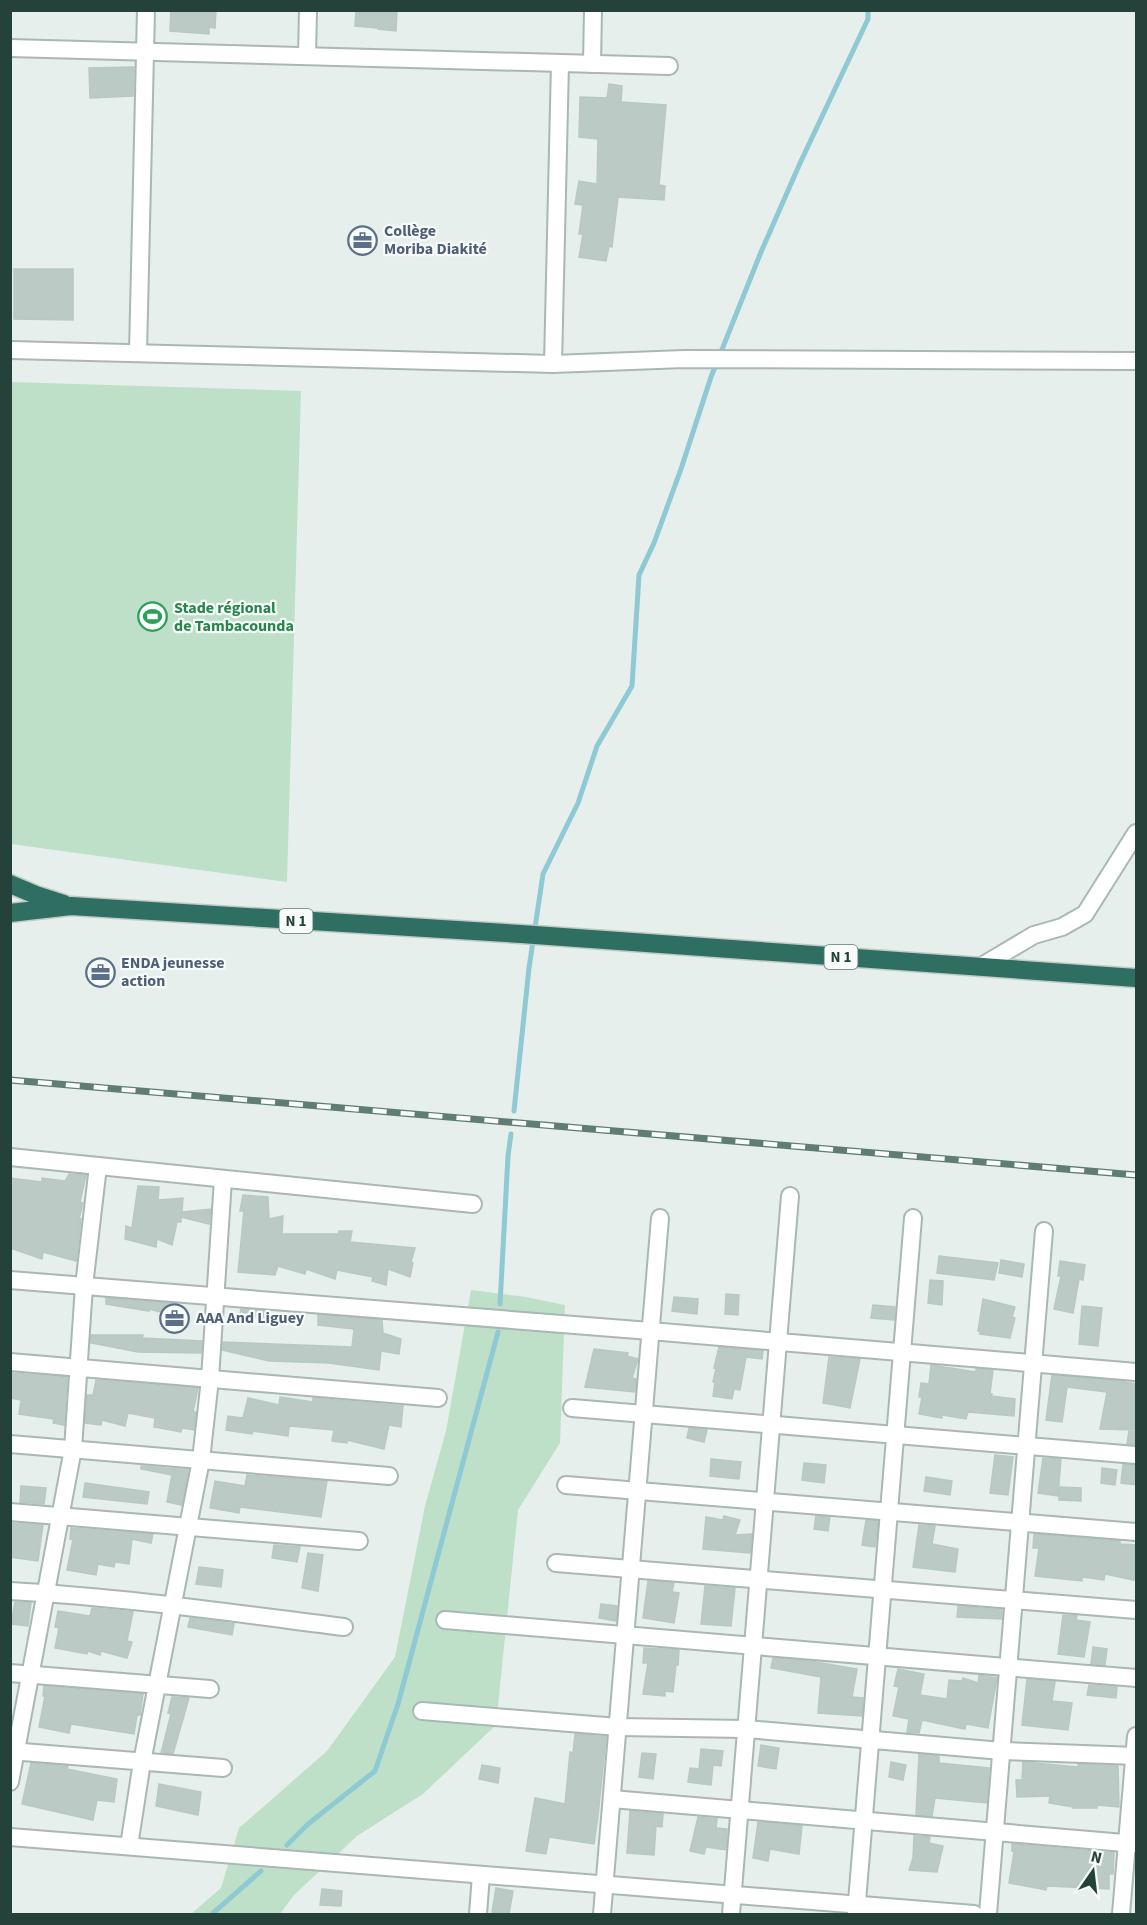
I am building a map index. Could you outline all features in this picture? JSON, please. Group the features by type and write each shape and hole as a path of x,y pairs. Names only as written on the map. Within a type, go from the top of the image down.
{"highway":[{"name":"N 1","path":"10,884 71,906"},
{"name":"N 1","path":"10,913 71,906 521,934 1137,978"}],"street":[{"path":"138,353 146,10"},
{"path":"307,56 308,10"},
{"path":"592,64 593,10"},
{"path":"10,48 669,66"},
{"path":"553,364 560,63"},
{"path":"10,350 553,364 684,358 1137,360"},
{"path":"980,967 1034,935 1062,927 1085,914 1137,833"},
{"path":"10,1157 473,1204"},
{"path":"10,1782 14,1751 31,1675 73,1449 84,1286 98,1166"},
{"path":"129,1846 142,1762 201,1460 210,1379 223,1179"},
{"path":"731,1914 790,1196"},
{"path":"602,1914 660,1218"},
{"path":"856,1910 913,1218"},
{"path":"988,1914 1044,1231"},
{"path":"10,1280 1137,1372"},
{"path":"10,1362 438,1398"},
{"path":"572,1408 1137,1455"},
{"path":"10,1444 389,1476"},
{"path":"567,1485 1137,1532"},
{"path":"10,1512 359,1541"},
{"path":"556,1563 1137,1610"},
{"path":"10,1591 172,1605 344,1627"},
{"path":"445,1620 1137,1678"},
{"path":"10,1673 210,1689"},
{"path":"422,1711 618,1727 746,1729 1002,1750 1136,1756"},
{"path":"1121,1914 1132,1843 1137,1736"},
{"path":"14,1751 223,1768"},
{"path":"612,1799 1132,1843"},
{"path":"10,1836 732,1895 856,1910 974,1914"},
{"path":"478,1914 481,1875"}],"green space":[{"name":"Stade régional de Tambacounda","path":"11,382 301,391 287,882 11,844"},
{"path":"471,1290 565,1305 560,1443 518,1510 496,1725 423,1794 357,1836 294,1895 280,1914 191,1914 221,1888 239,1828 327,1751 395,1657 425,1506 446,1431"}],"building":[{"path":"171,10 216,10 215,28 209,27 209,34 170,31"},
{"path":"356,10 397,10 396,31 355,26"},
{"path":"134,67 133,96 90,98 89,68"},
{"path":"609,84 622,86 621,102 666,105 659,185 665,186 664,200 618,197 612,247 609,246 606,261 579,257 583,234 579,234 583,205 575,204 579,181 597,184 598,139 579,137 580,97 607,98"},
{"path":"14,269 73,269 73,320 14,319"},
{"path":"69,1174 86,1175 80,1202 83,1203 79,1219 81,1219 76,1261 43,1252 42,1259 10,1248 10,1178 42,1182 42,1178 65,1181"},
{"path":"138,1186 159,1187 158,1200 183,1198 182,1212 211,1209 209,1224 181,1217 181,1222 177,1222 172,1245 157,1239 156,1247 125,1239 126,1226 132,1228"},
{"path":"243,1195 268,1197 269,1219 283,1216 282,1234 338,1234 339,1231 352,1231 350,1242 415,1248 410,1277 388,1269 386,1285 372,1281 373,1277 337,1270 335,1279 306,1269 305,1274 278,1266 275,1275 238,1272 244,1211 240,1211"},
{"path":"939,1256 998,1263 994,1280 937,1273"},
{"path":"1001,1260 1024,1264 1022,1277 999,1273"},
{"path":"1060,1261 1085,1265 1083,1280 1079,1279 1073,1313 1054,1309 1061,1276 1058,1276"},
{"path":"930,1280 943,1281 942,1305 928,1303"},
{"path":"726,1294 739,1295 738,1315 725,1314"},
{"path":"674,1297 698,1299 697,1314 672,1311"},
{"path":"106,1298 171,1303 168,1314 149,1309 149,1311 106,1304"},
{"path":"983,1299 1015,1307 1010,1338 980,1334 978,1331"},
{"path":"873,1305 895,1307 894,1320 871,1318"},
{"path":"1082,1306 1102,1308 1098,1346 1079,1344"},
{"path":"241,1309 270,1311 268,1318 240,1314"},
{"path":"318,1315 382,1320 383,1333 401,1339 399,1354 381,1351 379,1370 329,1363 269,1361 222,1350 223,1342 352,1347 354,1329 318,1325"},
{"path":"91,1335 143,1335 142,1338 202,1341 201,1353 138,1352 91,1343"},
{"path":"719,1347 763,1351 762,1359 746,1357 740,1390 734,1389 732,1399 713,1396 716,1368 714,1368"},
{"path":"594,1349 628,1353 627,1356 638,1359 632,1378 636,1379 635,1392 585,1387"},
{"path":"829,1357 860,1359 850,1408 823,1403"},
{"path":"931,1365 976,1372 976,1369 993,1370 990,1394 1015,1399 1014,1416 968,1412 966,1419 919,1414 922,1397 919,1397 921,1383 929,1384"},
{"path":"10,1373 67,1377 64,1425 53,1423 54,1419 19,1414 21,1400 10,1398"},
{"path":"1052,1375 1137,1384 1135,1430 1100,1429 1107,1392 1067,1387 1062,1422 1046,1420"},
{"path":"96,1380 198,1388 193,1412 196,1412 194,1430 182,1428 181,1432 154,1427 155,1418 128,1413 125,1426 102,1420 101,1425 85,1423 87,1395 93,1395"},
{"path":"280,1397 313,1402 313,1398 403,1406 401,1427 389,1425 384,1449 347,1440 347,1443 332,1441 334,1430 289,1426 288,1436 226,1430 228,1416 243,1418 248,1398 279,1405"},
{"path":"689,1428 707,1430 704,1442 687,1438"},
{"path":"1129,1431 1137,1432 1137,1444 1127,1444"},
{"path":"995,1455 1013,1457 1008,1495 990,1493"},
{"path":"1043,1458 1061,1459 1058,1496 1038,1493"},
{"path":"711,1459 741,1462 739,1479 710,1476"},
{"path":"804,1463 826,1465 824,1483 802,1480"},
{"path":"1123,1464 1137,1465 1137,1485 1121,1483"},
{"path":"141,1466 188,1470 182,1505 167,1502 172,1475 141,1469"},
{"path":"1102,1468 1117,1470 1115,1485 1101,1483"},
{"path":"247,1475 327,1481 321,1517 240,1507 239,1513 210,1508 215,1481 245,1486"},
{"path":"926,1477 952,1481 950,1495 924,1491"},
{"path":"85,1483 149,1492 147,1504 83,1497"},
{"path":"21,1486 46,1488 44,1504 20,1502"},
{"path":"1059,1487 1081,1488 1081,1501 1059,1500"},
{"path":"724,1516 740,1520 735,1535 752,1534 750,1553 703,1549 706,1517 723,1520"},
{"path":"816,1516 830,1517 828,1531 814,1529"},
{"path":"866,1520 878,1521 875,1547 862,1545"},
{"path":"10,1523 43,1525 38,1561 10,1557"},
{"path":"919,1525 935,1526 932,1544 958,1549 955,1572 913,1567"},
{"path":"71,1528 153,1534 151,1543 132,1539 129,1564 115,1562 114,1567 98,1564 96,1575 67,1570 73,1540 70,1539"},
{"path":"1034,1534 1120,1541 1120,1544 1137,1545 1137,1567 1134,1580 1105,1574 1104,1580 1082,1577 1082,1581 1035,1576 1039,1548 1033,1548"},
{"path":"274,1545 300,1547 297,1562 272,1558"},
{"path":"308,1553 323,1555 318,1591 302,1588"},
{"path":"199,1567 223,1570 221,1587 196,1584"},
{"path":"648,1581 674,1583 672,1592 679,1593 674,1623 643,1618"},
{"path":"705,1586 735,1588 731,1626 701,1624"},
{"path":"15,1602 31,1603 28,1626 11,1624"},
{"path":"601,1604 617,1606 616,1621 599,1618"},
{"path":"958,1606 1002,1610 1002,1619 957,1617"},
{"path":"92,1608 133,1612 127,1641 132,1642 127,1658 101,1651 100,1655 88,1651 87,1654 55,1648 59,1628 55,1627 58,1611 90,1616"},
{"path":"1063,1615 1077,1616 1076,1620 1090,1622 1084,1657 1058,1654"},
{"path":"190,1618 234,1624 232,1635 188,1627"},
{"path":"1093,1647 1107,1649 1105,1665 1091,1664"},
{"path":"644,1648 679,1650 673,1692 665,1691 665,1696 643,1694 648,1663 643,1663"},
{"path":"773,1658 810,1661 857,1669 852,1697 863,1698 862,1716 818,1713 821,1677 771,1668"},
{"path":"898,1669 924,1674 920,1695 947,1699 949,1680 962,1681 963,1678 978,1683 979,1675 997,1678 988,1728 966,1724 965,1729 922,1720 919,1733 907,1732 909,1719 893,1716 899,1687 894,1686"},
{"path":"1027,1679 1055,1682 1052,1701 1072,1703 1068,1730 1022,1725"},
{"path":"1089,1685 1117,1687 1116,1698 1087,1695"},
{"path":"44,1686 143,1694 134,1734 71,1724 69,1733 39,1727 45,1696 43,1696"},
{"path":"172,1697 189,1698 173,1754 161,1753 171,1714 168,1713"},
{"path":"575,1734 606,1737 594,1844 549,1837 546,1854 526,1851 535,1798 565,1804 570,1752 573,1753"},
{"path":"761,1745 779,1748 776,1769 758,1766"},
{"path":"701,1749 723,1751 721,1766 713,1765 711,1785 688,1782 690,1768 699,1769"},
{"path":"642,1753 656,1754 653,1779 639,1777"},
{"path":"919,1754 939,1756 939,1763 989,1768 987,1803 935,1798 932,1816 916,1815"},
{"path":"891,1762 906,1765 903,1780 889,1777"},
{"path":"1023,1762 1078,1767 1078,1764 1118,1766 1119,1807 1097,1805 1097,1808 1073,1808 1049,1803 1050,1796 1017,1797 1016,1780 1022,1780"},
{"path":"31,1763 68,1766 67,1769 117,1779 114,1802 97,1800 93,1820 22,1804"},
{"path":"482,1765 500,1768 498,1783 479,1779"},
{"path":"159,1784 201,1792 198,1815 156,1806"},
{"path":"630,1811 663,1814 662,1827 656,1826 654,1855 627,1853"},
{"path":"698,1817 717,1819 716,1828 727,1829 726,1850 706,1847 704,1854 690,1851"},
{"path":"758,1822 802,1826 799,1854 770,1849 768,1861 753,1858"},
{"path":"914,1836 930,1837 929,1843 943,1846 937,1872 909,1870 913,1858"},
{"path":"1012,1844 1114,1853 1113,1874 1109,1874 1109,1889 1047,1886 1046,1890 1009,1883 1014,1852"},
{"path":"496,1888 513,1891 509,1914 492,1912"},
{"path":"322,1889 342,1891 341,1906 320,1905"}],"waterway":[{"path":"514,1111 529,968 543,874 578,803 597,746 632,686 639,575 654,543 711,377 761,252 868,19 868,10"},
{"path":"500,1304 511,1134"},
{"path":"287,1845 308,1824 375,1771 398,1704 498,1332"},
{"path":"212,1914 261,1871"}],"railway":[{"path":"10,1080 1136,1175"}],"place":[{"name":"Collège Moriba Diakité","path":"363,240"},
{"name":"Stade régional de Tambacounda","path":"153,617"},
{"name":"ENDA jeunesse action","path":"100,972"},
{"name":"AAA And Liguey","path":"175,1318"}]}
